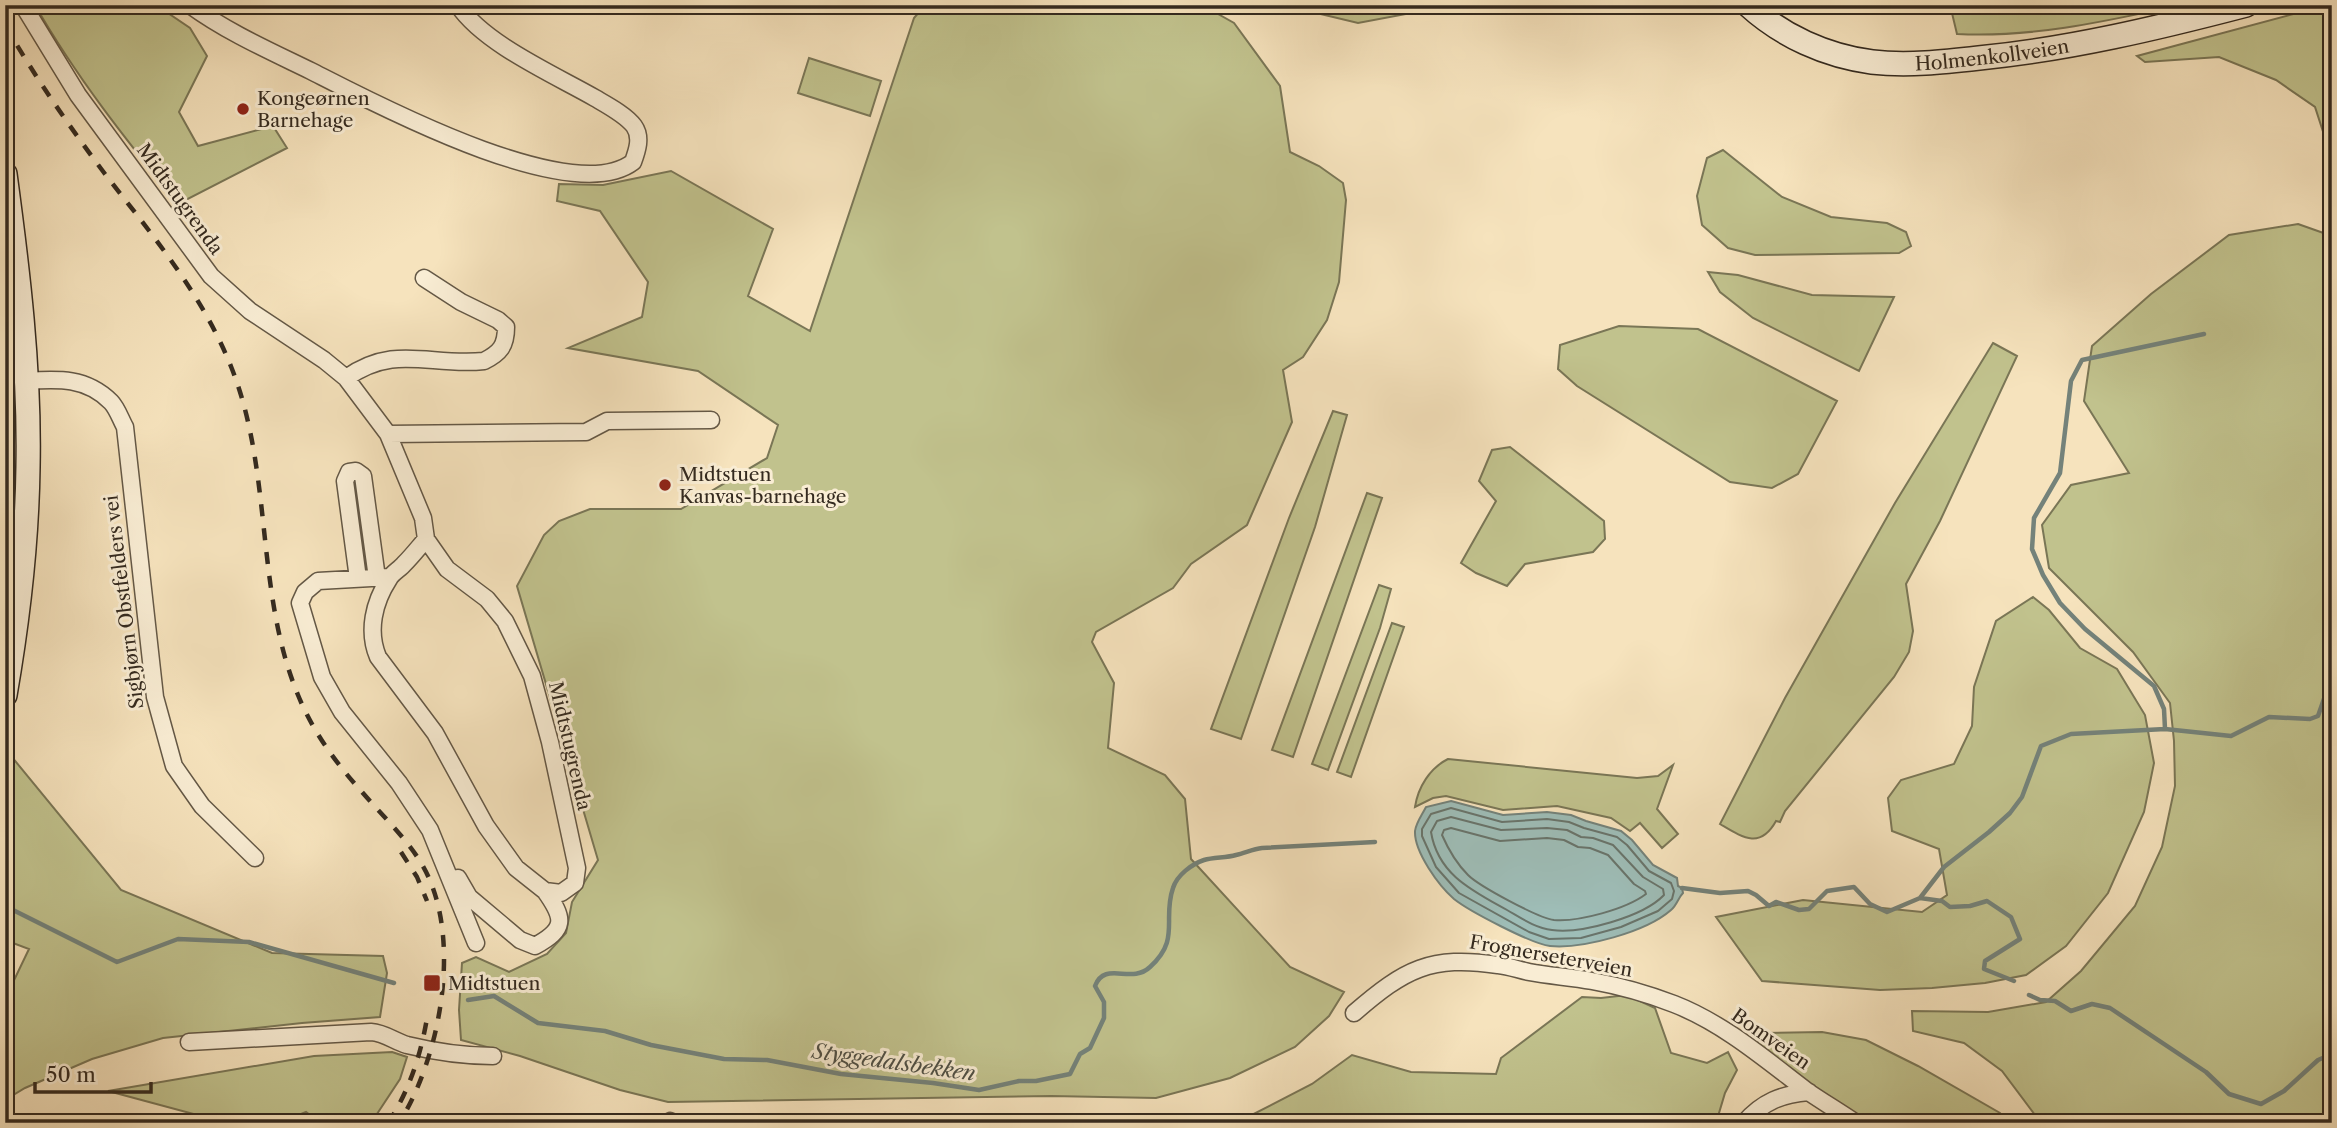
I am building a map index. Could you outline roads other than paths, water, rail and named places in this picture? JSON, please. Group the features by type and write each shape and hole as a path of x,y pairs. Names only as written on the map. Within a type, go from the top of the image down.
{"main road":[{"name":"Holmenkollveien","path":"1748,5 1777,28 1827,52 1874,62 1906,64 2062,48 2168,26 2246,5"},
{"path":"5,174 26,382 28,430 26,522 5,695"}],"street":[{"name":"Midtstugrenda","path":"23,5 78,95 211,276 250,311 324,360 346,378 388,433 423,518 426,539 447,569 487,599 505,621 531,676 550,742 577,868 575,883 561,893 545,891"},
{"path":"190,5 247,39 426,128 475,148 543,168 573,172 609,172 628,167 633,162 638,137 634,126 610,107 521,57 484,31 458,5"},
{"path":"346,378 363,366 393,357 484,361 496,355 506,343 506,327 498,320 461,302 424,278"},
{"name":"Sigbjørn Obstfelders vei","path":"26,382 62,379 91,388 112,403 125,427 155,697 174,765 202,806 256,858"},
{"path":"388,433 586,432 607,421 711,420"},
{"path":"357,571 345,481 349,472 356,471 363,477 383,577 371,629 377,657 446,749 470,799 516,868 545,891 559,910 559,925 550,938 535,946 520,940 469,897 399,783 342,712 322,677 300,603 304,592 318,581 383,577 402,566 426,539"},
{"path":"430,830 476,943"},
{"name":"Frognerseterveien","path":"1354,1013 1404,974 1439,963 1465,961 1593,981 1674,1004 1708,1021"},
{"name":"Bomveien","path":"1708,1021 1856,1123"},
{"path":"189,1042 371,1032 382,1033 402,1043 437,1052 493,1056"},
{"name":"Bomveien","path":"1744,1123 1774,1099 1783,1095 1809,1092"}],"water":[{"path":"1451,801 1503,815 1547,812 1571,815 1621,831 1653,865 1677,878 1683,893 1673,908 1660,918 1630,932 1579,945 1541,944 1486,919 1454,899 1441,886 1423,858 1416,839 1418,822 1426,807"}],"waterway":[{"path":"2165,729 2164,709 2154,686 2085,629 2060,603 2043,575 2032,549 2034,518 2060,473 2071,381 2082,360 2204,334"},
{"path":"1920,898 1944,867 2010,813 2022,797 2041,746 2071,734 2165,729 2231,736 2269,717 2310,719 2318,716 2325,696 2332,692"},
{"name":"Styggedalsbekken","path":"468,1000 494,996 538,1023 605,1031 651,1045 724,1059 767,1060 841,1074 979,1090 1019,1081 1036,1081 1070,1074 1080,1054 1090,1048 1104,1018 1104,1002 1095,986 1099,978 1112,973 1143,972 1159,957 1168,938 1173,888 1181,874 1190,867 1204,860 1262,848 1375,842"},
{"name":"Styggedalsbekken","path":"1682,888 1720,893 1748,891 1769,906 1776,902 1799,910 1809,909 1827,891 1854,887 1870,904 1887,912 1920,898 1942,901 1950,907 1970,906 1987,901 2011,917 2020,939 1985,961 1984,969 2014,981"},
{"name":"Styggedalsbekken","path":"5,906 117,962 178,939 249,942 394,983"},
{"name":"Styggedalsbekken","path":"2029,995 2040,1000 2055,1001 2071,1011 2092,1004 2110,1008 2206,1072 2229,1094 2261,1104 2284,1091 2318,1060 2332,1054"}],"railway":[{"path":"5,25 65,119 176,267 220,342 245,409 260,491 275,615 284,655 298,695 311,722 334,758 412,849 432,887 441,919 444,955 442,991 427,1063 399,1123"},
{"path":"401,852 417,877 427,901"},
{"path":"388,1123 414,1070 428,1012"}],"place":[{"name":"Kongeørnen Barnehage","path":"243,109"},
{"name":"Midtstuen Kanvas-barnehage","path":"665,485"},
{"name":"Midtstuen","path":"432,983"}]}
